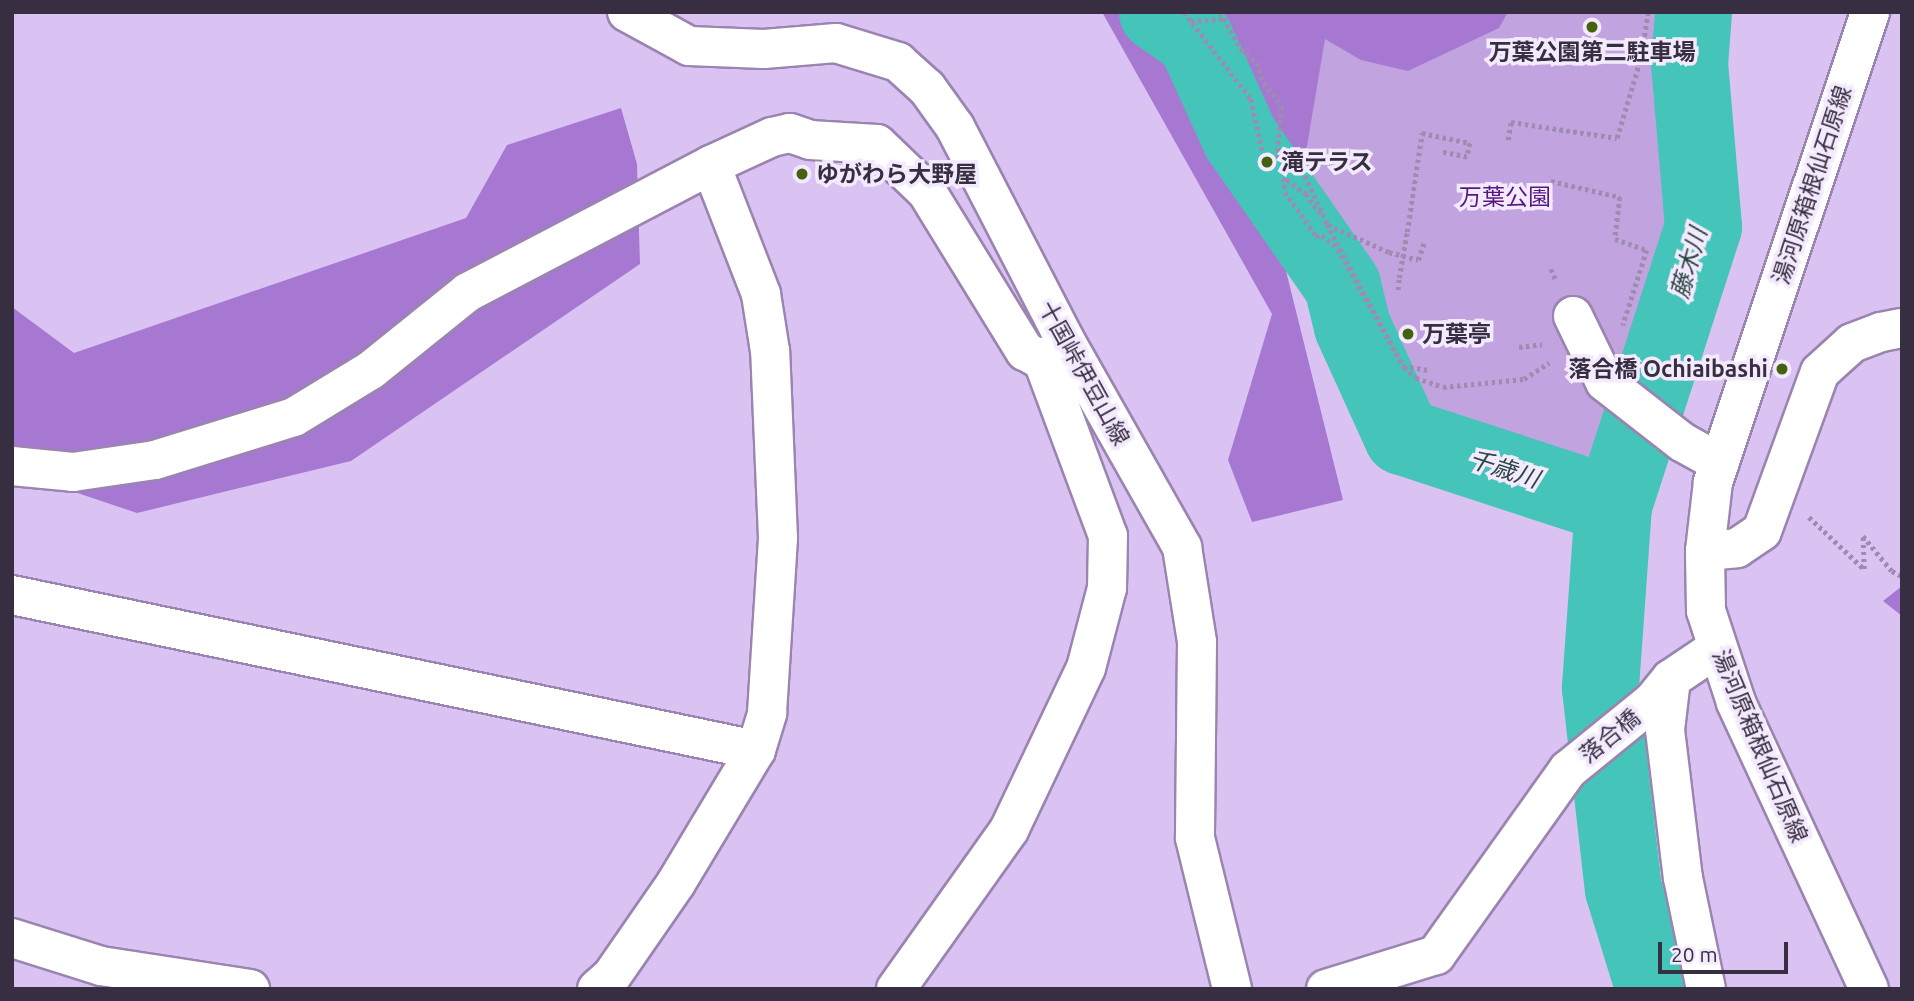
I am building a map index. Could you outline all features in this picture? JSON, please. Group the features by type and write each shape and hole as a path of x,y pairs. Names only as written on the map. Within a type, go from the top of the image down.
{"street":[{"name":"十国峠伊豆山線","path":"627,12 689,46 764,49 836,43 898,62 927,88 955,127 1054,352 1182,547 1197,642 1195,838 1232,989"},
{"name":"湯河原箱根仙石原線","path":"1869,989 1736,702 1706,611 1705,551 1713,482 1870,12"},
{"path":"12,466 73,472 155,460 294,417 371,370 468,292 710,165 772,137 790,133 810,140 877,144 927,192 1025,351 1054,352 1108,536 1107,588 1086,668 1009,830 897,989"},
{"path":"597,989 611,977 676,883 756,750 767,713 778,538 770,351 761,294 710,165"},
{"path":"1573,316 1605,382 1679,440 1720,463"},
{"path":"1705,551 1737,548 1762,531 1820,372 1852,343 1881,332 1902,328"},
{"path":"12,595 756,750"},
{"name":"落合橋","path":"1326,989 1436,956 1568,770 1662,690 1717,648"},
{"path":"1662,690 1683,878 1706,989"},
{"path":"12,938 103,977 250,989"}],"path":[{"path":"1184,12 1251,99 1264,159 1277,155"},
{"path":"1220,12 1241,49 1257,63 1264,83 1282,106 1277,155"},
{"path":"1508,140 1511,122 1617,138 1641,57 1648,12"},
{"path":"1190,21 1223,19"},
{"path":"1398,290 1422,133 1470,143 1467,157 1441,152"},
{"path":"1277,155 1306,176 1338,249 1404,366 1416,378 1443,387 1524,379"},
{"path":"1338,249 1322,235 1317,236 1285,192 1284,178 1306,195 1328,225 1389,251 1418,260 1424,243"},
{"path":"1551,181 1620,197 1615,239 1647,250 1632,296"},
{"path":"1404,366 1429,370"},
{"path":"1798,525 1805,513 1864,569 1863,536 1892,571 1902,576"}],"green space":[{"name":"万葉公園","path":"1157,12 1695,12 1689,221 1613,505 1402,436 1352,326 1342,285"}],"shaded area":[{"path":"1102,12 1508,12 1499,28 1408,71 1361,60 1325,39 1286,271 1343,500 1252,522 1228,460 1272,314"},
{"path":"621,108 637,164 640,264 351,461 137,513 12,471 12,307 74,353 466,218 507,145"},
{"path":"1902,586 1902,616 1883,601"}],"waterway":[{"name":"千歳川","path":"1157,12 1195,39 1240,138 1342,285 1352,326 1402,436 1613,505 1600,688 1623,889 1654,989"},
{"name":"藤木川","path":"1613,505 1703,226 1689,64 1693,12"}],"place":[{"name":"万葉公園第二駐車場","path":"1592,27"},
{"name":"滝テラス","path":"1267,162"},
{"name":"ゆがわら大野屋","path":"802,174"},
{"name":"万葉亭","path":"1408,334"},
{"name":"落合橋 Ochiaibashi","path":"1782,369"}]}
